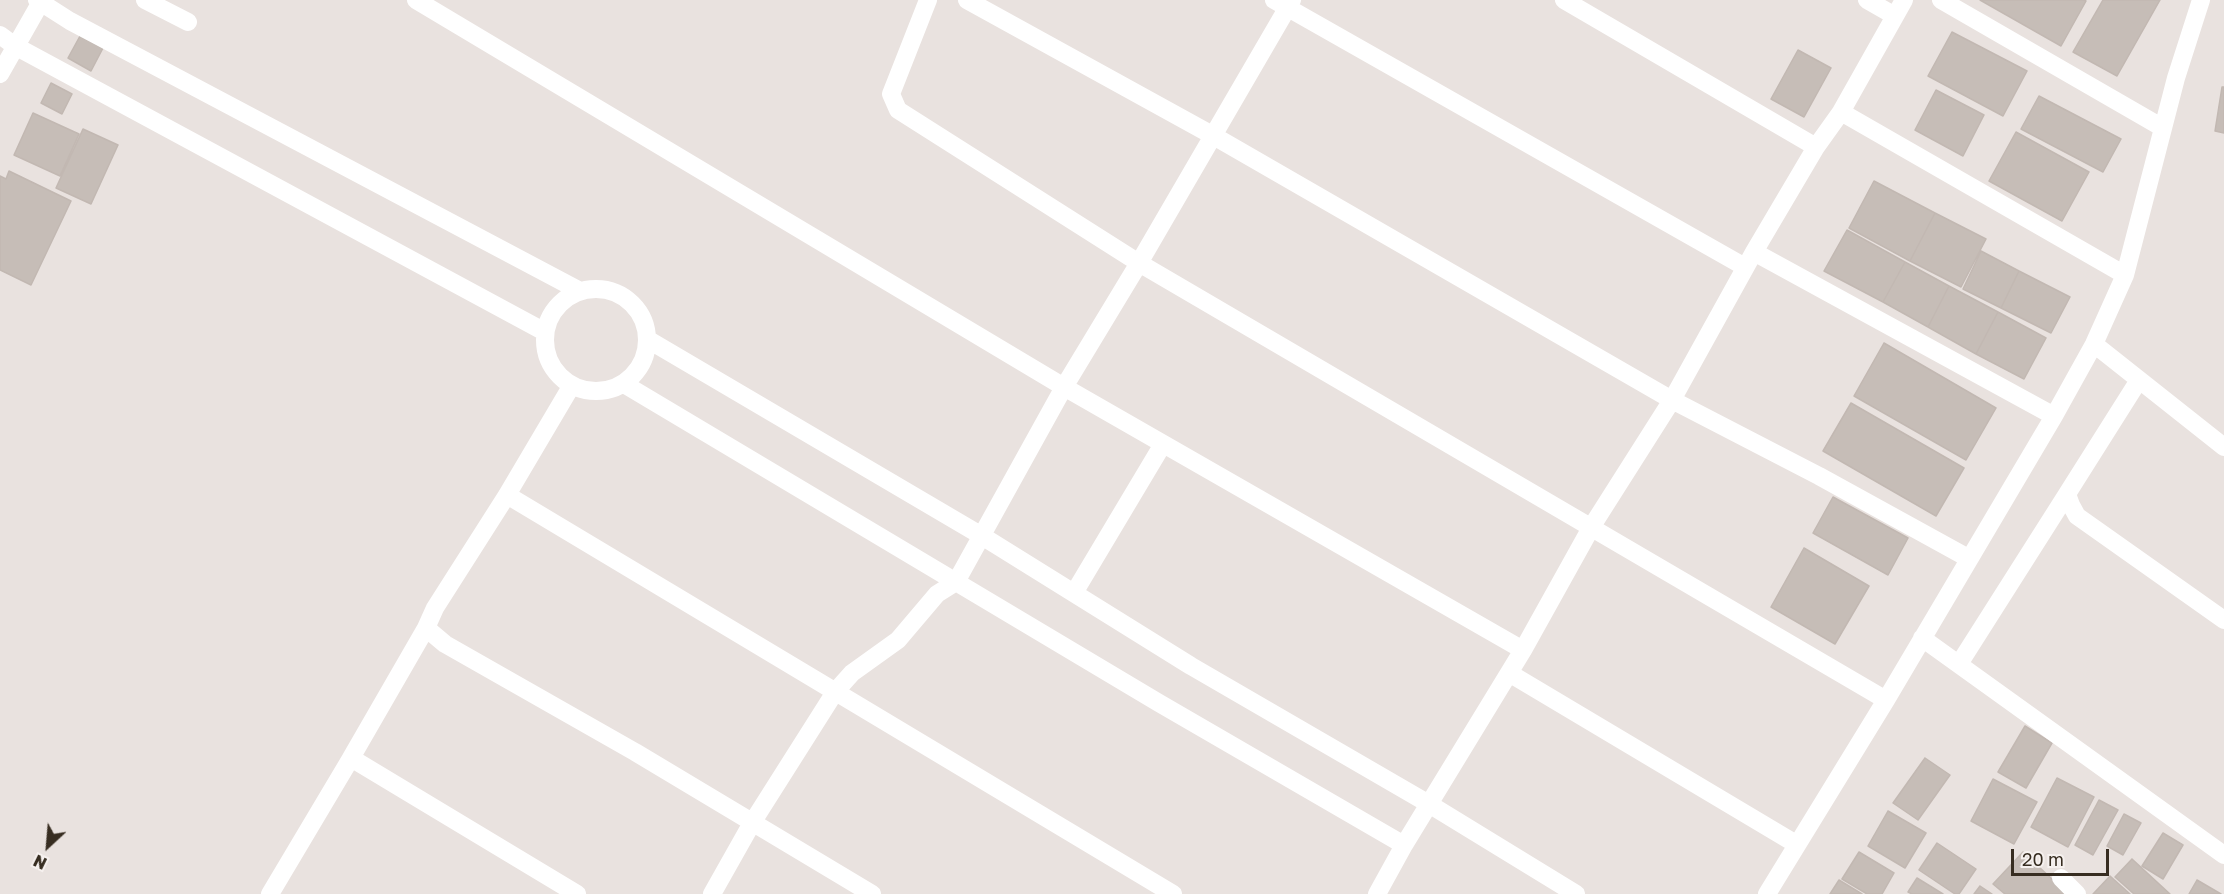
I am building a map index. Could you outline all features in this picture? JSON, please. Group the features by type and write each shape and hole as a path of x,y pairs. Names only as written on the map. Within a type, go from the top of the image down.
{"street":[{"path":"145,0 188,22"},
{"path":"416,0 1064,387 1523,650"},
{"path":"928,0 891,93 898,110 1139,263 1886,700"},
{"path":"967,0 1212,135 1672,400 1819,476 1968,558"},
{"path":"1564,0 1816,147"},
{"path":"1377,894 1404,845 1523,650 1592,526 1672,400 1749,260 1816,147 1841,112 1900,8 1867,0"},
{"path":"1941,0 2163,128"},
{"path":"1767,894 1886,700 2094,344 2125,275 2176,78 2201,0"},
{"path":"0,74 40,1 70,21 580,291"},
{"path":"712,894 752,823 835,692 858,668 898,640 937,594 956,582 1064,387 1139,263 1212,135 1284,3 1749,260 2054,416"},
{"path":"0,35 15,46 545,332"},
{"path":"1841,112 2125,275"},
{"path":"599,289 617,294 633,304 643,320 647,339 645,356 636,372 624,384 607,390 589,391 572,386 559,376 550,363 545,348 545,332 551,314 564,300 580,291 599,289"},
{"path":"647,339 982,536 1191,666 1429,804 1576,894"},
{"path":"2094,344 2224,447"},
{"path":"1959,664 2139,380"},
{"path":"624,384 1404,845"},
{"path":"270,894 426,628 435,608 507,495 572,386"},
{"path":"1074,593 1163,444"},
{"path":"2067,494 2077,516 2224,620"},
{"path":"507,495 1173,894"},
{"path":"426,628 455,649 872,894"},
{"path":"1922,638 2224,855"},
{"path":"1509,673 1796,844"},
{"path":"351,758 577,894"},
{"path":"2061,878 2077,894"}],"building":[{"path":"1980,0 2084,0 2086,1 2061,46"},
{"path":"2103,0 2160,0 2117,76 2073,52"},
{"path":"1952,32 2027,71 2003,116 1928,76"},
{"path":"80,36 103,48 91,71 68,58"},
{"path":"1798,50 1831,68 1804,117 1771,99"},
{"path":"51,83 72,94 62,114 41,103"},
{"path":"2222,87 2224,87 2224,133 2215,131"},
{"path":"1936,90 1984,115 1963,156 1915,130"},
{"path":"2039,96 2121,139 2103,172 2021,129"},
{"path":"33,113 79,134 60,176 14,155"},
{"path":"83,129 118,145 91,204 56,188"},
{"path":"2016,132 2089,172 2062,221 1989,181"},
{"path":"9,171 71,201 31,285 0,270 0,176 6,179"},
{"path":"1874,181 1935,213 1910,261 1849,228"},
{"path":"1935,213 1986,239 1961,287 1910,261"},
{"path":"1847,230 1905,262 1883,302 1824,271"},
{"path":"1981,251 2019,271 2001,308 1963,289"},
{"path":"1905,262 1949,286 1928,327 1883,302"},
{"path":"2019,271 2070,297 2051,333 2001,308"},
{"path":"1949,286 1998,312 1976,354 1928,327"},
{"path":"1998,312 2046,338 2024,379 1976,354"},
{"path":"1884,343 1996,408 1966,460 1854,396"},
{"path":"1851,403 1964,468 1936,516 1823,451"},
{"path":"1833,497 1908,538 1888,575 1813,533"},
{"path":"1804,548 1869,586 1835,644 1771,607"},
{"path":"2025,726 2052,743 2026,788 1998,772"},
{"path":"1925,758 1950,775 1918,820 1893,803"},
{"path":"2057,778 2094,797 2068,847 2031,827"},
{"path":"1993,779 2037,802 2014,844 1971,821"},
{"path":"2099,800 2118,810 2093,855 2075,845"},
{"path":"1888,811 1926,833 1905,868 1868,846"},
{"path":"2124,814 2141,823 2123,855 2107,846"},
{"path":"2163,833 2183,845 2163,879 2142,866"},
{"path":"1937,843 1976,869 1959,894 1955,894 1919,870"},
{"path":"1859,852 1894,873 1882,894 1867,894 1842,879"},
{"path":"2023,852 2068,894 2005,894 1993,884"},
{"path":"2132,859 2170,894 2134,894 2115,877"},
{"path":"2110,876 2130,894 2093,894"},
{"path":"1917,878 1943,894 1908,892"},
{"path":"1839,880 1862,894 1830,894"},
{"path":"2197,880 2221,894 2189,894"},
{"path":"1980,886 1992,894 1974,894"}]}
